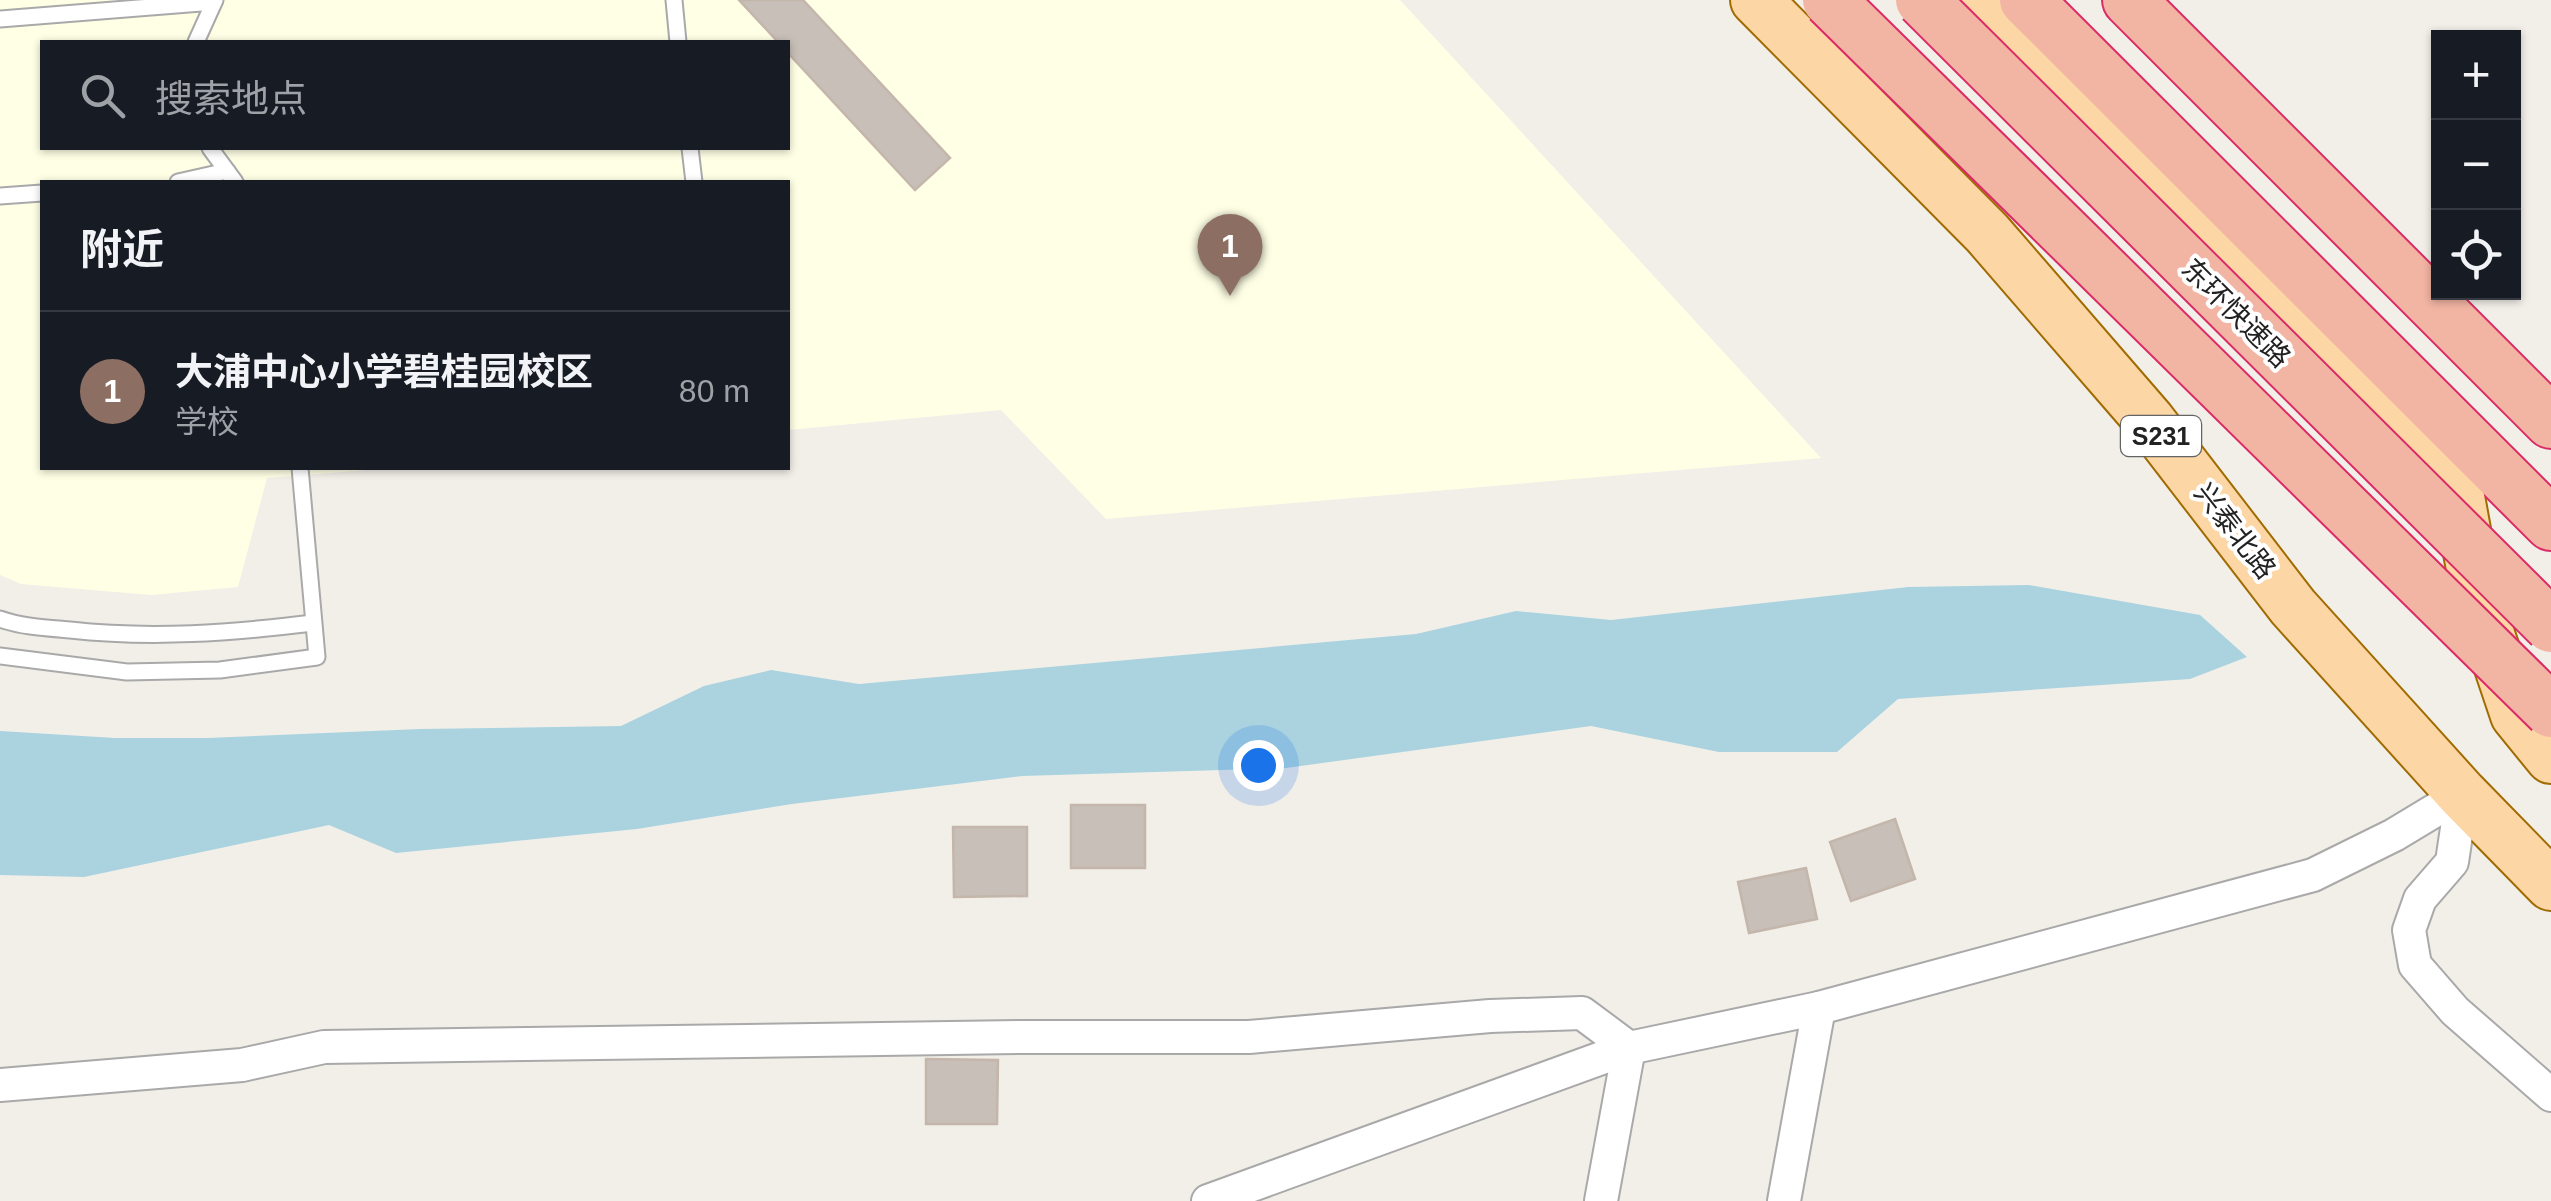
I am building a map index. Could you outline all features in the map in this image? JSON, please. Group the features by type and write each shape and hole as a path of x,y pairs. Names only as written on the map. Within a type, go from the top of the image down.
{"highway":[{"path":"1829,0 2551,711"},
{"name":"东环快速路","path":"1922,0 2551,626"},
{"path":"2026,0 2551,524"},
{"path":"2129,0 2551,422"}],"main road":[{"name":"兴泰北路","path":"1756,0 1987,233 2149,420 2294,607 2462,794 2551,885"},
{"path":"1982,0 2217,236 2459,497 2478,602 2516,715 2551,758"}],"street":[{"path":"1208,1201 1629,1048 1819,1008 2313,876 2394,835 2462,794"},
{"path":"2462,794 2452,862 2420,899 2409,930 2415,965 2455,1011 2551,1094"},
{"path":"1784,1201 1819,1008"},
{"path":"0,1085 242,1065 324,1047 1249,1036 1490,1016 1582,1013 1629,1048"},
{"path":"1602,1201 1629,1048"}],"lane":[{"path":"674,0 678,40"},
{"path":"0,19 214,1 197,40"},
{"path":"211,150 231,177"},
{"path":"690,150 694,180"},
{"path":"199,180 231,177"},
{"path":"0,196 40,193"},
{"path":"0,656 127,672 220,670 317,657 300,470"},
{"path":"0,619 17,625 124,636 208,635 313,623"}],"shaded area":[{"path":"0,0 1400,0 1821,458 1106,519 1001,410 790,430 790,180 40,180 40,470 367,470 267,478 238,587 151,595 21,584 0,575"}],"water":[{"path":"2029,585 2200,615 2247,657 2190,679 1898,699 1837,752 1719,752 1591,726 1286,768 1022,776 792,804 637,829 396,853 329,825 84,877 0,875 0,731 115,738 207,738 621,726 704,686 771,670 859,684 1416,634 1516,611 1611,620 1908,587"}],"building":[{"path":"739,0 803,0 950,158 915,190 790,55 790,40 776,40"},
{"path":"1071,805 1145,805 1145,868 1071,868"},
{"path":"1895,819 1915,879 1851,901 1830,842"},
{"path":"953,827 1027,827 1027,896 954,897"},
{"path":"1806,868 1817,919 1749,933 1738,882"},
{"path":"926,1059 998,1060 997,1124 926,1124"}],"place":[{"name":"大浦中心小学碧桂园校区","path":"1230,296"}]}
